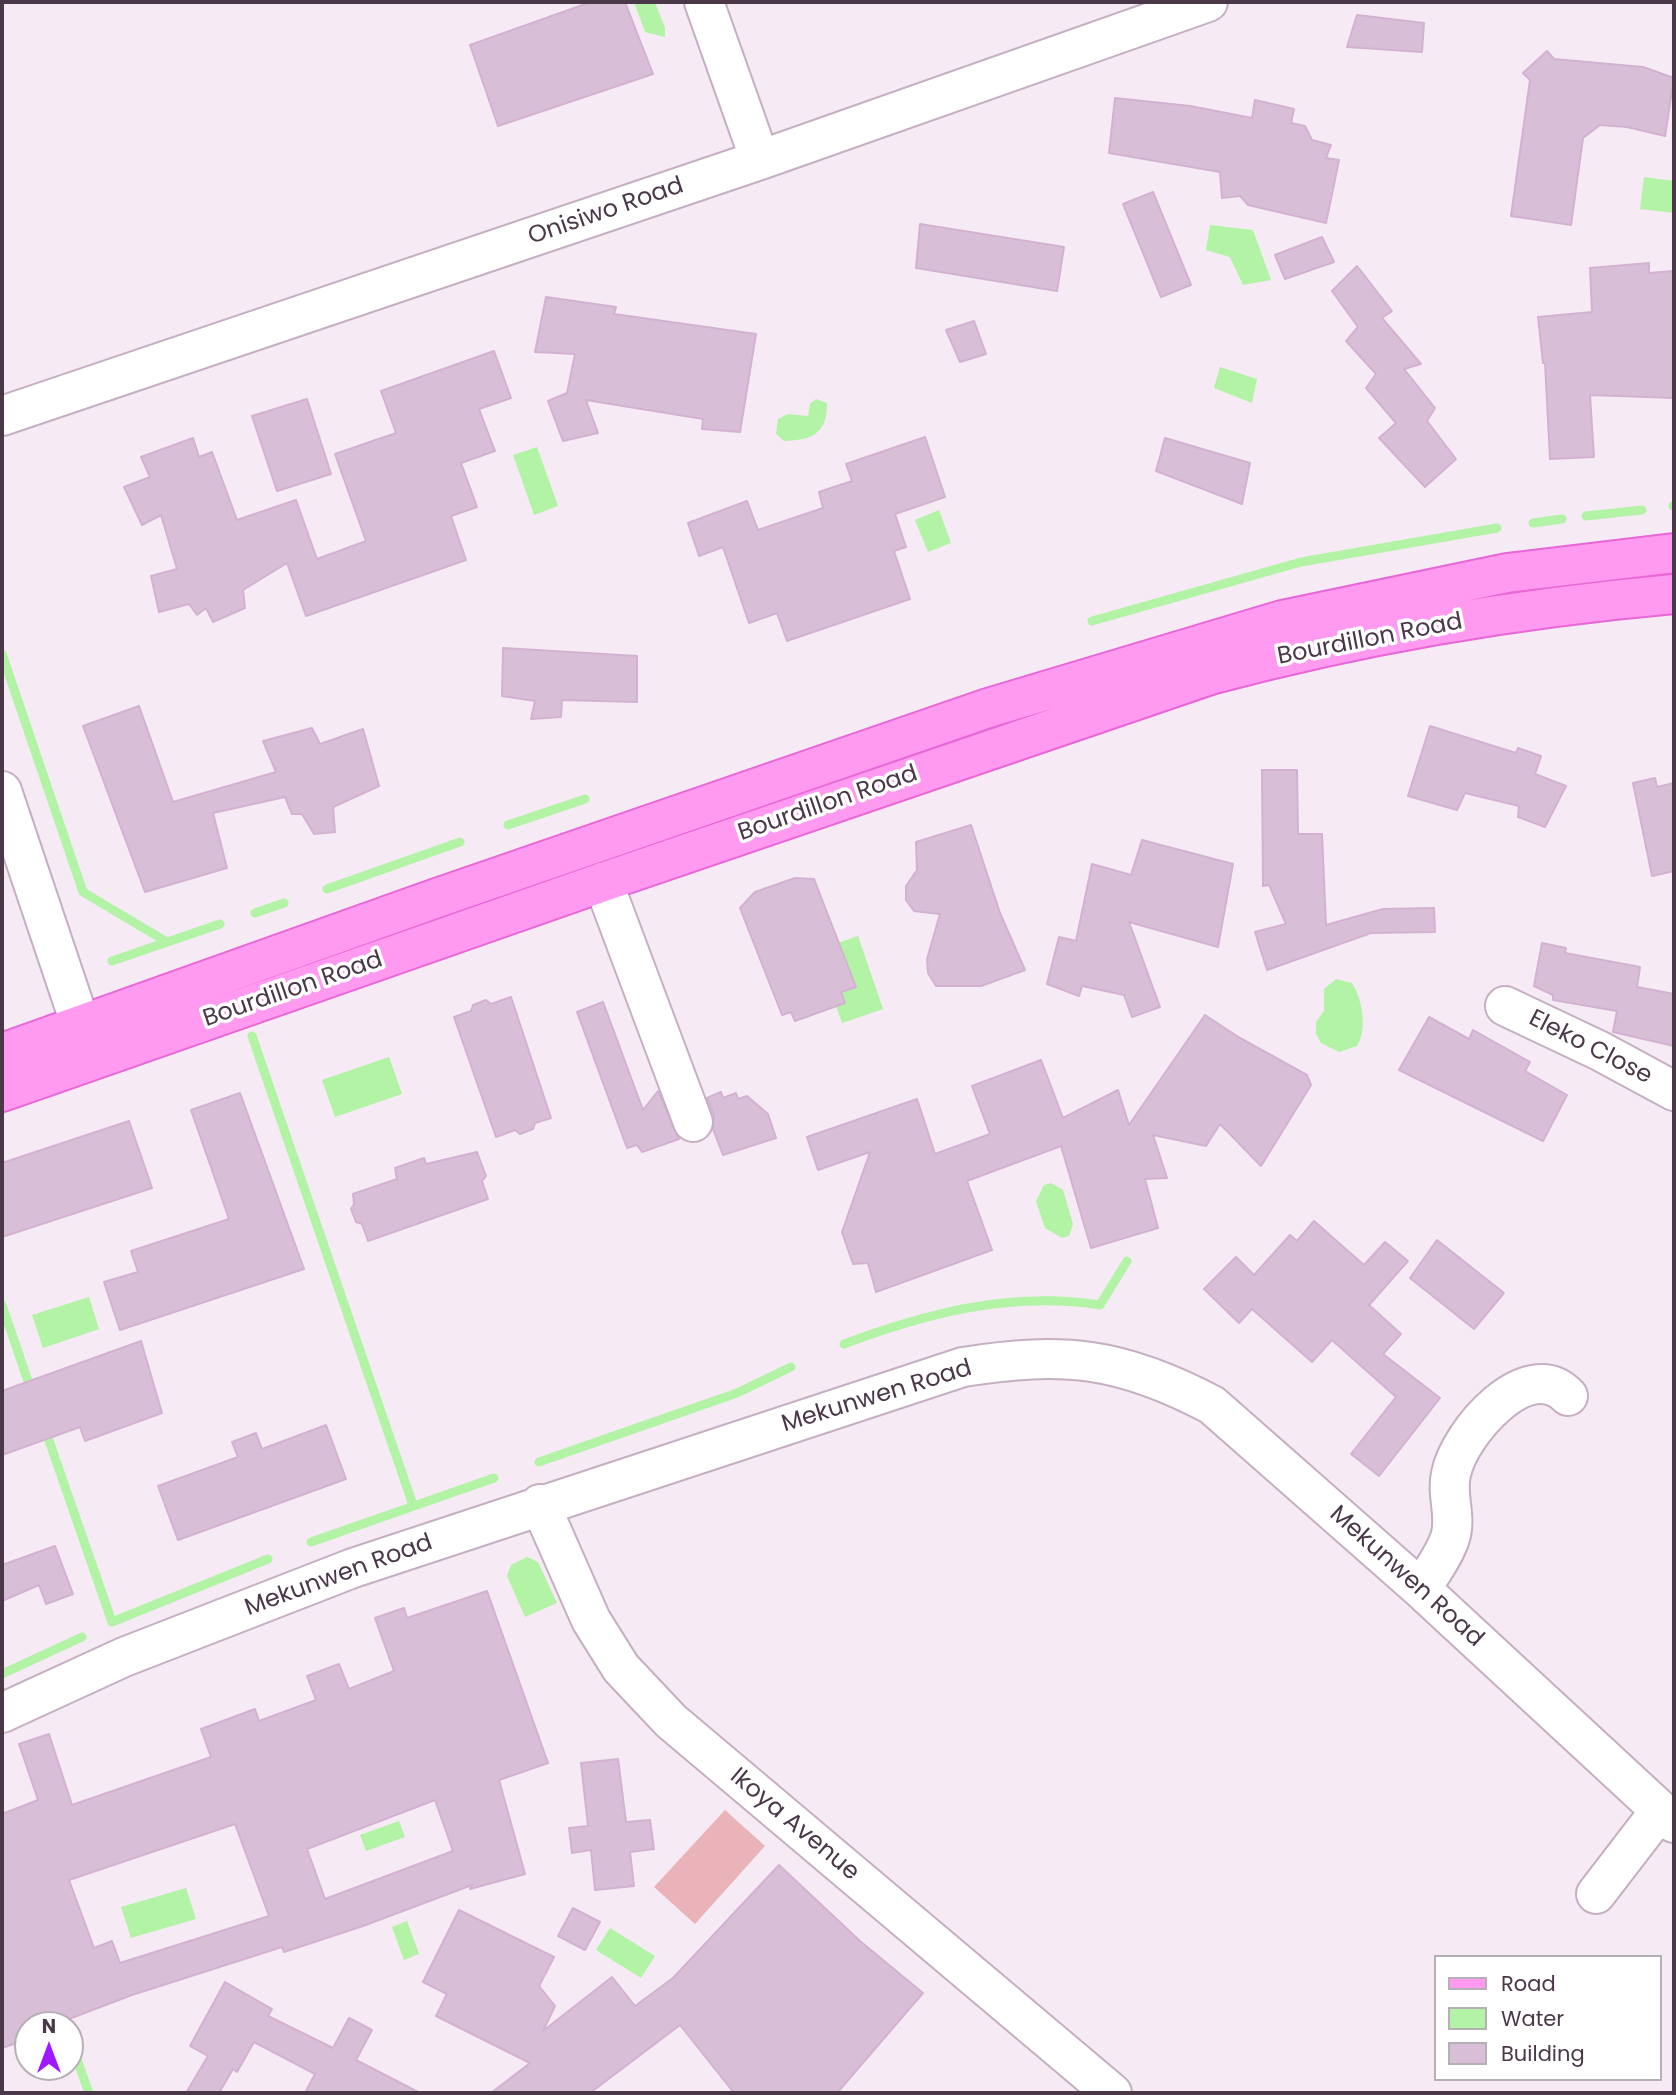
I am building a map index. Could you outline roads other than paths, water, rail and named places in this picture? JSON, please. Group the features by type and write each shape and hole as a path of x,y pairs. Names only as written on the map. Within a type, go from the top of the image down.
{"main road":[{"name":"Bourdillon Road","path":"2,1053 434,899 988,708 1282,620 1507,573 1674,553"},
{"name":"Bourdillon Road","path":"2,1092 603,882 1198,679 1312,648 1442,624 1674,594"},
{"path":"791,777 805,813"}],"street":[{"path":"704,2 760,160"},
{"name":"Onisiwo Road","path":"2,416 760,160 1208,2"},
{"path":"2,791 80,1026"},
{"path":"603,882 692,1122"},
{"name":"Eleko Close","path":"1505,1006 1600,1051 1674,1091"},
{"name":"Mekunwen Road","path":"2,1713 124,1657 341,1573 540,1504 963,1367 1060,1357 1130,1368 1178,1387 1212,1405 1421,1589 1666,1817"},
{"path":"1421,1589 1449,1540 1453,1521 1449,1491 1451,1473 1457,1456 1479,1421 1530,1384 1547,1382 1559,1387 1568,1396"},
{"name":"Ikoya Avenue","path":"540,1504 592,1620 621,1668 671,1721 1112,2093"},
{"path":"1596,1894 1666,1817"}],"water":[{"path":"634,2 655,2 665,28 665,37 645,32"},
{"path":"1644,177 1674,181 1674,213 1640,209"},
{"path":"1210,225 1253,230 1271,280 1243,285 1230,257 1206,250"},
{"path":"1220,367 1257,379 1252,403 1214,388"},
{"path":"816,399 827,403 824,422 816,433 803,439 784,441 776,434 778,419 788,414 808,416 810,404"},
{"path":"537,447 558,506 534,515 513,455"},
{"path":"939,510 951,543 928,552 915,520"},
{"path":"858,936 883,1009 842,1023 817,950"},
{"path":"1336,979 1352,983 1359,997 1363,1023 1357,1046 1339,1052 1321,1043 1316,1034 1316,1022 1324,1011 1324,989"},
{"path":"389,1057 402,1094 335,1117 322,1080"},
{"path":"1051,1183 1063,1190 1073,1224 1069,1236 1062,1238 1045,1228 1036,1201 1044,1185"},
{"path":"89,1297 99,1329 43,1348 32,1315"},
{"path":"527,1557 538,1562 557,1603 525,1617 507,1576 511,1565"},
{"path":"399,1821 405,1837 366,1851 360,1835"},
{"path":"186,1888 196,1919 131,1938 121,1907"},
{"path":"407,1921 419,1954 404,1960 392,1927"},
{"path":"610,1928 655,1956 641,1978 596,1950"}],"waterway":[{"path":"1586,516 1642,510"},
{"path":"1533,523 1562,519"},
{"path":"1092,621 1301,562 1497,528"},
{"path":"2,654 83,892 167,942"},
{"path":"508,825 585,799"},
{"path":"327,889 460,842"},
{"path":"255,913 284,903"},
{"path":"112,961 220,924"},
{"path":"252,1036 413,1505"},
{"path":"844,1344 938,1314 1002,1303 1067,1301 1100,1305 1127,1261"},
{"path":"2,1305 32,1393"},
{"path":"539,1462 737,1393 791,1367"},
{"path":"45,1429 112,1622 268,1559"},
{"path":"311,1542 494,1478"},
{"path":"2,1674 82,1637"},
{"path":"84,2079 89,2093"}]}
